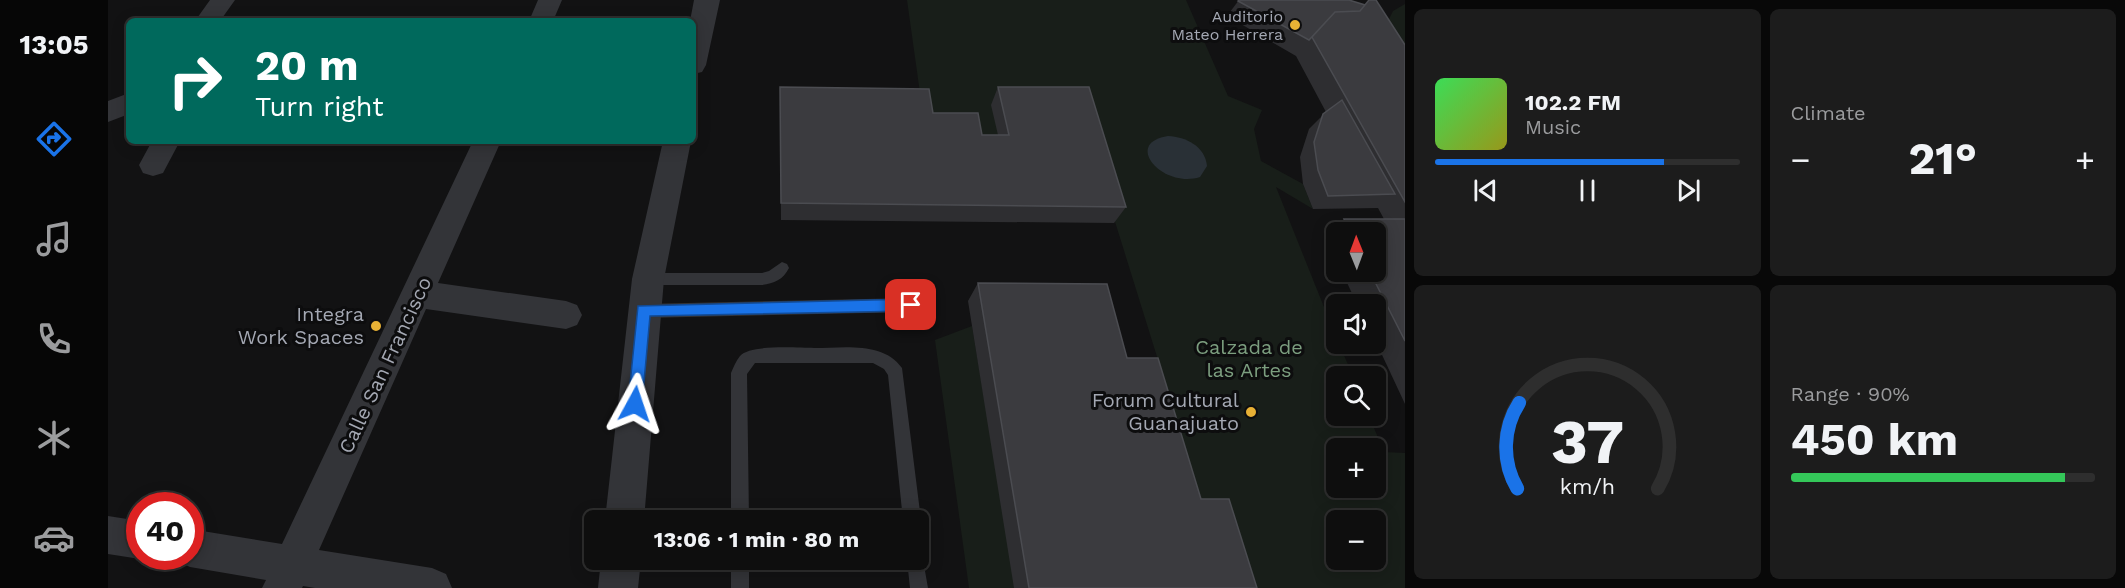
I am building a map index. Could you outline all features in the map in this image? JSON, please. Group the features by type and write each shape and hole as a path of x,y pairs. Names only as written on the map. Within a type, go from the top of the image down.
{"street":[{"path":"209,18 223,0"},
{"path":"542,18 550,0"},
{"path":"696,51 707,0"},
{"path":"108,112 126,105"},
{"name":"Calle San Francisco","path":"287,576 486,144"},
{"path":"625,510 646,295 676,144"},
{"path":"418,294 566,315"},
{"path":"108,535 126,538"},
{"path":"204,552 287,576 432,588"},
{"path":"618,588 620,570"}],"lane":[{"path":"646,295 773,277 782,268"},
{"path":"646,295 911,305"},
{"path":"740,510 739,372 741,366 753,356 814,355 874,356 890,364 896,373 911,510"},
{"path":"740,570 740,588"},
{"path":"917,570 919,588"}],"green space":[{"name":"Calzada de las Artes","path":"907,0 1186,0 1228,96 1262,110 1254,129 1261,161 1303,184 1313,209 1276,187 1326,312 1326,354 1343,354 1349,366 1326,366 1326,426 1373,426 1378,438 1326,438 1326,498 1386,498 1386,452 1405,453 1405,588 1229,588 1079,106 1001,153 781,92 920,93"},
{"path":"1405,4 1405,51 1388,21 1393,11"},
{"path":"972,326 1016,588 969,588 935,340"}],"shaded area":[{"path":"1168,136 1188,141 1203,153 1207,166 1200,177 1186,179 1173,177 1153,164 1148,155 1148,147 1155,140"}],"building":[{"path":"1239,0 1349,0 1365,5 1360,11 1335,12 1309,40"},
{"path":"1369,0 1376,0 1405,45 1405,202 1312,37 1335,12 1360,11"},
{"path":"780,87 929,89 933,113 978,113 982,135 1009,135 998,87 1089,87 1126,207 781,203"},
{"path":"1342,100 1395,194 1328,196 1318,170 1314,142 1323,114"},
{"path":"1344,219 1405,219 1405,341 1386,304 1386,294 1381,294 1375,282 1386,282 1386,222 1346,222"},
{"path":"978,283 1107,284 1127,358 1158,358 1201,499 1229,499 1257,588 1029,588"}],"place":[{"name":"Auditorio Mateo Herrera","path":"1295,25"},
{"name":"Integra Work Spaces","path":"376,326"},
{"name":"Forum Cultural Guanajuato","path":"1251,412"}],"route":[{"path":"635,404 643,310 911,305"}]}
